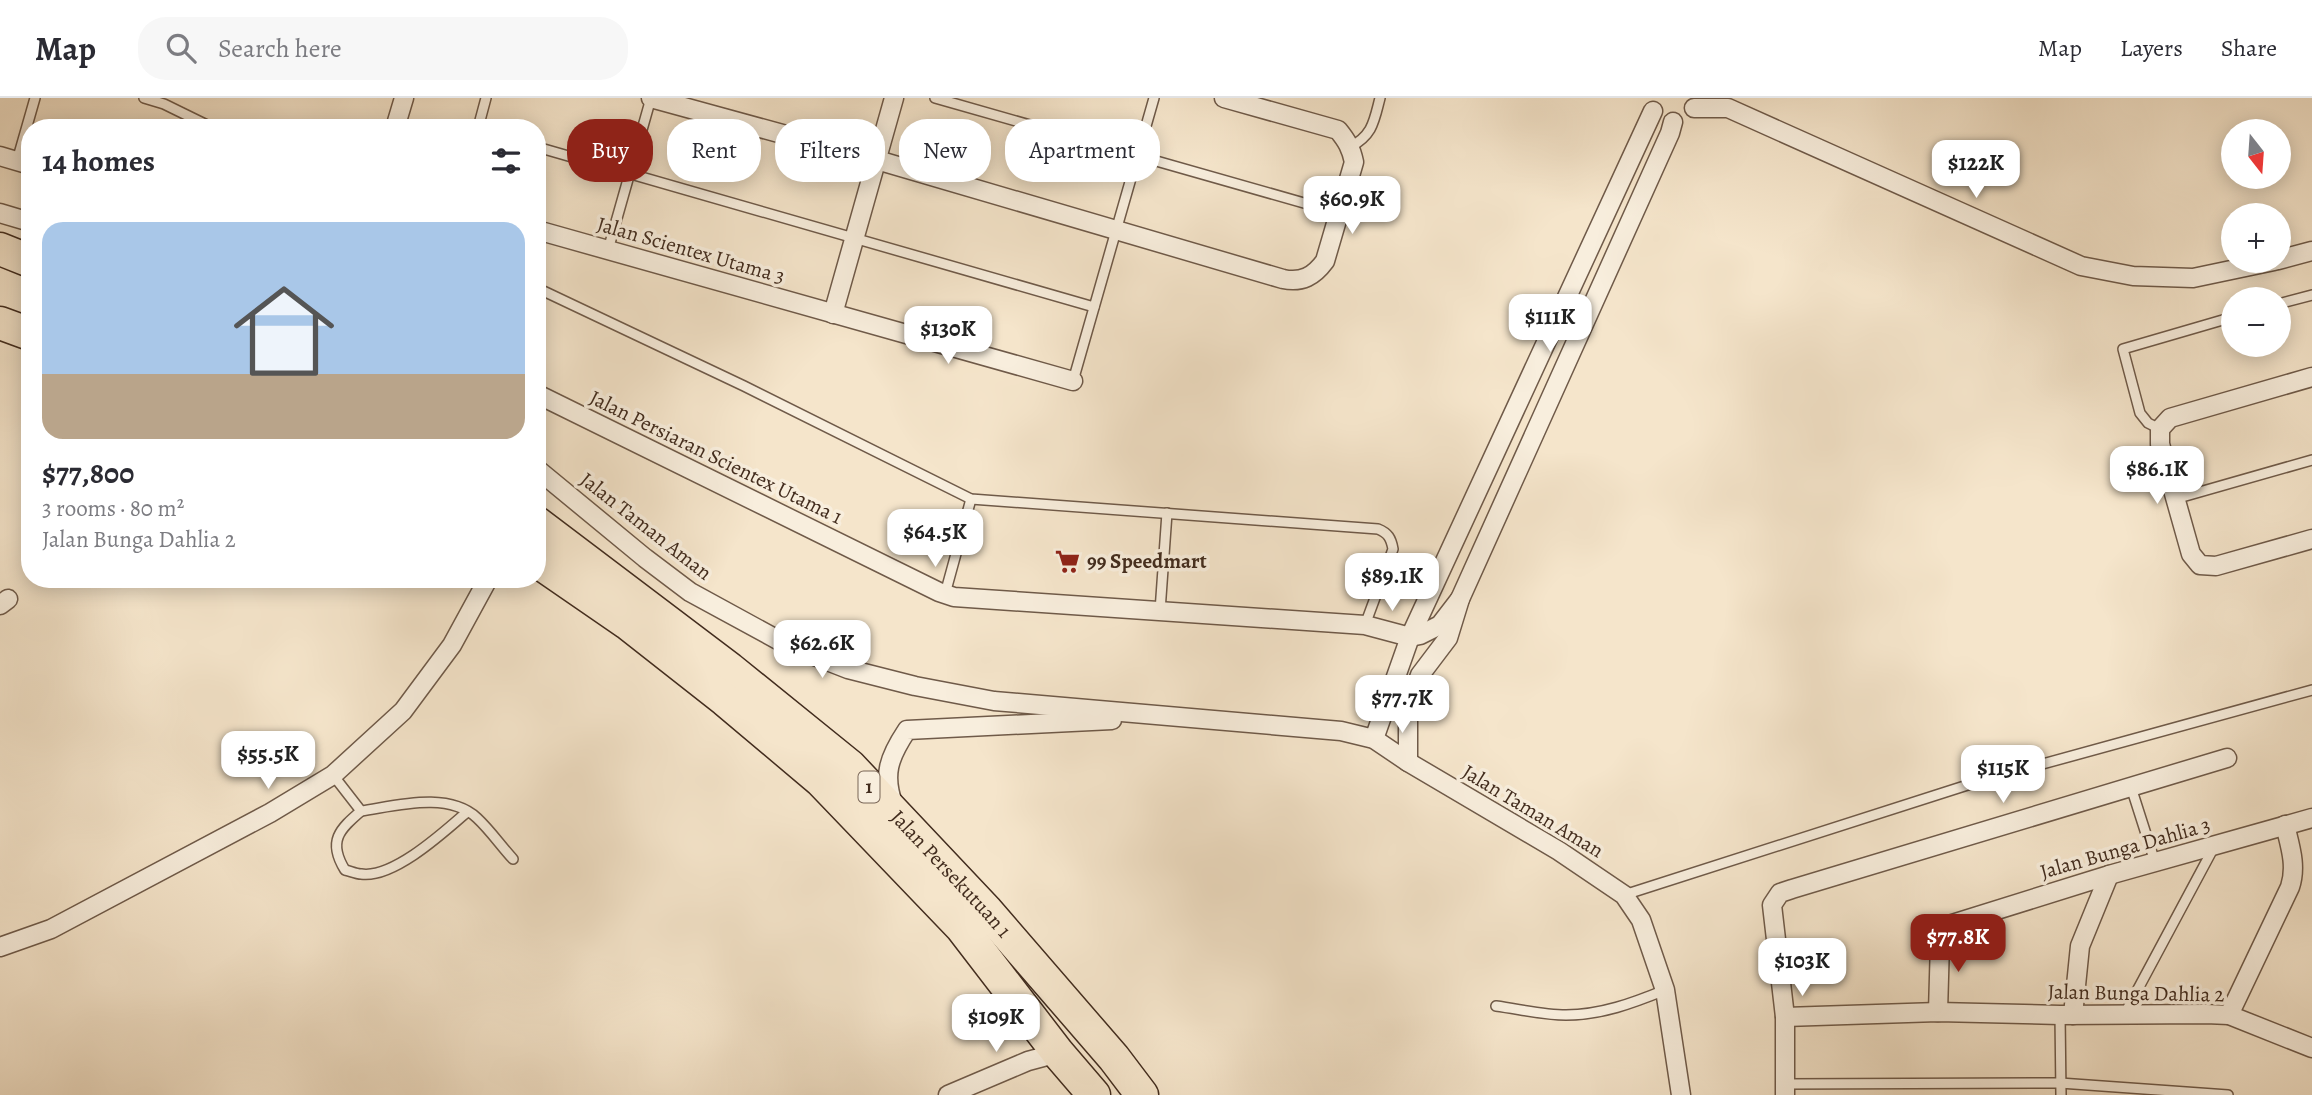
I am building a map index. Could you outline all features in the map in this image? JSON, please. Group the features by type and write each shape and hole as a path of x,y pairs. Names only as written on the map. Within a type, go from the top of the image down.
{"highway":[{"path":"0,249 21,257"},
{"path":"0,323 21,331"},
{"name":"Jalan Persekutuan 1","path":"546,530 730,669 840,758 986,910 1114,1058 1142,1095"},
{"name":"Jalan Persekutuan 1","path":"546,567 627,623 725,700 820,780 962,928 1058,1053 1094,1095"}],"street":[{"path":"398,119 404,98"},
{"path":"651,98 775,132"},
{"path":"885,131 894,98"},
{"path":"885,162 1283,279 1295,282 1308,278 1318,271 1325,261 1353,162 1348,143 1338,131 1224,98"},
{"path":"1651,104 1660,118 1673,122 1687,117 1695,103 1728,108 2081,267 2133,276 2193,278 2221,272"},
{"path":"1374,739 1410,637 1651,104"},
{"path":"1408,762 1408,708 1420,675 1448,638 1460,599 1673,122"},
{"path":"833,314 871,182"},
{"path":"0,213 21,219"},
{"name":"Jalan Scientex Utama 3","path":"546,233 1073,381"},
{"path":"2291,256 2312,251"},
{"path":"2312,377 2165,424 2160,444 2190,554 2200,565 2216,566 2312,539"},
{"name":"Jalan Persiaran Scientex Utama 1","path":"546,398 954,597 1365,625 1410,637"},
{"name":"Jalan Taman Aman","path":"546,476 690,592 789,646 848,669 994,701 1341,731 1374,739 1559,851 1623,895 1641,920 1665,990 1681,1095"},
{"path":"0,947 51,929 270,813 333,775 403,711 452,645 483,588"},
{"path":"1410,637 1440,625 1460,599"},
{"name":"Jalan Taman Aman","path":"899,820 888,791 887,775 893,751 907,730 1175,717"},
{"path":"1785,1089 1785,1017 1772,905 1780,893 2227,758"},
{"name":"Jalan Bunga Dahlia 3","path":"1938,1012 1940,942 1952,924 2109,875 2312,818"},
{"path":"2229,1015 2294,875 2285,825"},
{"path":"2067,1015 2080,946 2109,875"},
{"name":"Jalan Bunga Dahlia 2","path":"1785,1017 1938,1012 2229,1015 2312,1048"},
{"path":"948,1095 1028,1061 1058,1053"}],"lane":[{"path":"28,119 35,98"},
{"path":"144,98 164,104 195,119"},
{"path":"480,119 486,98"},
{"path":"645,119 651,98"},
{"path":"935,98 1008,119"},
{"path":"1148,119 1154,98"},
{"path":"1348,143 1363,140 1372,129 1380,98"},
{"path":"15,161 21,142"},
{"path":"546,150 567,156"},
{"path":"1160,162 1339,213"},
{"path":"653,181 1094,307"},
{"path":"608,250 627,182"},
{"path":"1073,381 1130,182"},
{"path":"546,292 744,386 971,499 1378,529 1385,532 1393,549 1365,625"},
{"path":"2291,301 2312,295"},
{"path":"2165,424 2148,423 2140,413 2123,349 2221,320"},
{"path":"2175,499 2312,460"},
{"path":"945,594 971,499"},
{"path":"1160,611 1167,513"},
{"path":"1623,895 1977,782 2312,690"},
{"path":"333,775 361,811"},
{"path":"2130,788 2155,862"},
{"path":"467,812 426,847 390,867 362,875 345,870 338,853 338,835 341,828 361,811 449,803 476,816 513,859"},
{"path":"2124,1014 2215,845"},
{"path":"1496,1006 1565,1015 1600,1012 1632,1004 1665,990"},
{"path":"2061,1095 2067,1015"},
{"path":"1785,1089 2060,1083 2228,1095"}],"place":[{"name":"99 Speedmart","path":"1067,561"}]}
